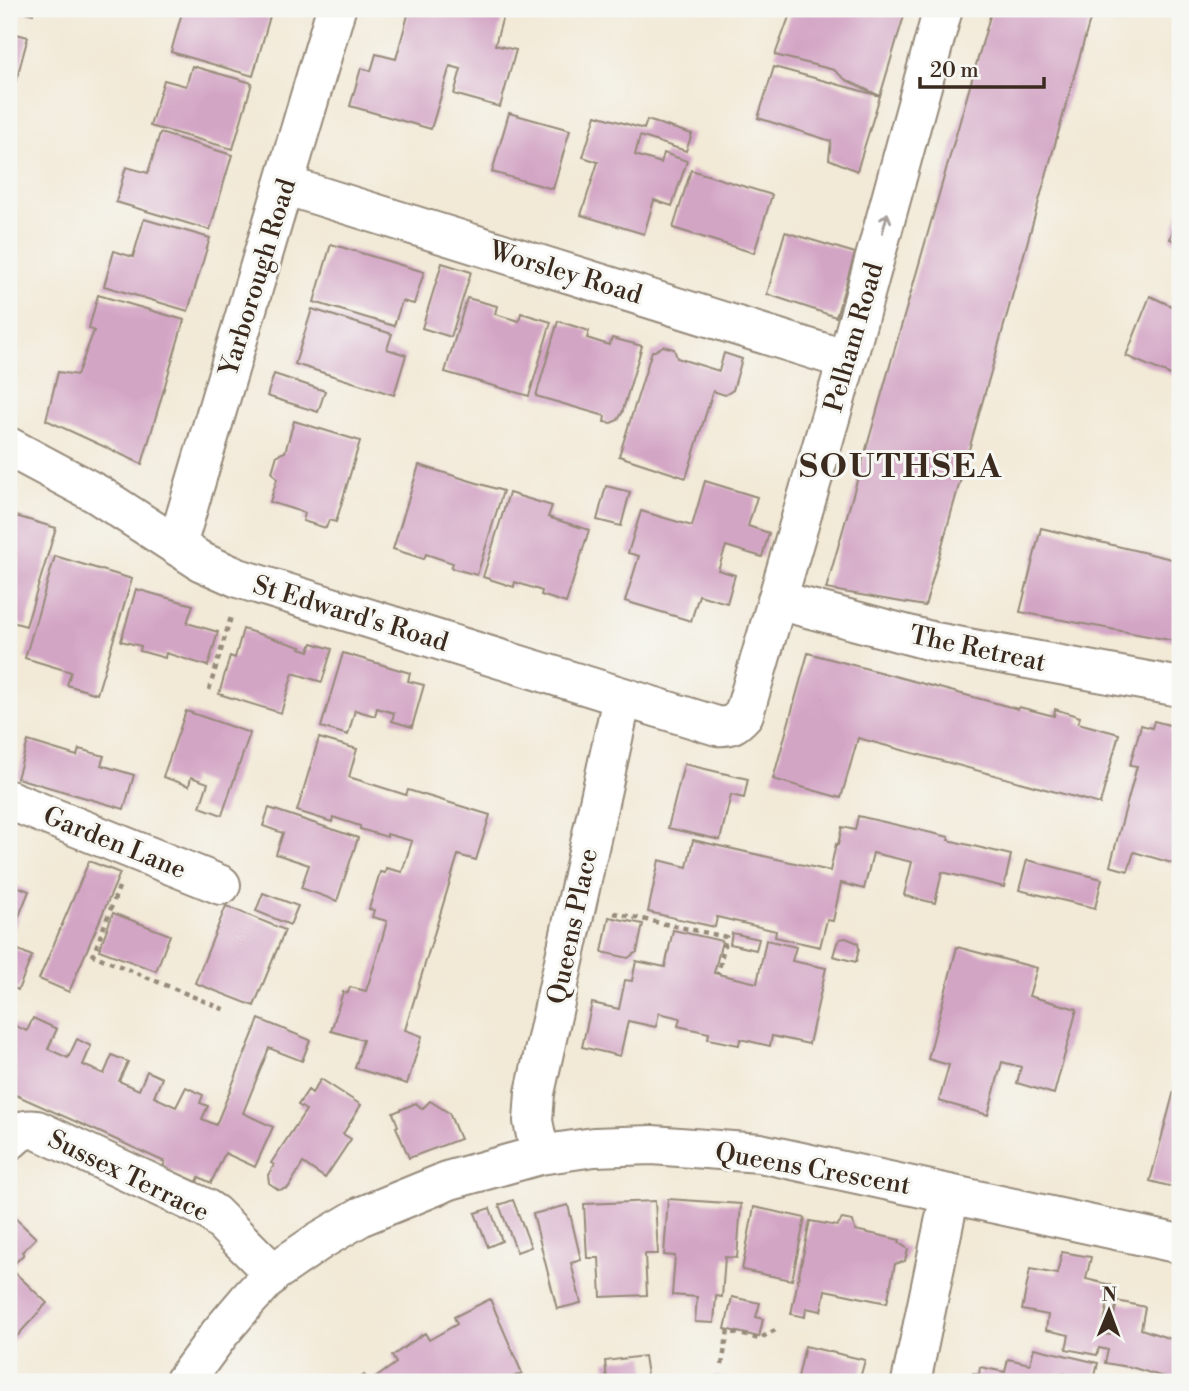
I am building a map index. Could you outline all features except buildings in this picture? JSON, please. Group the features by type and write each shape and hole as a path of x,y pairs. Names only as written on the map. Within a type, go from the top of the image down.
{"street":[{"name":"Yarborough Road","path":"177,545 336,9"},
{"name":"Pelham Road","path":"717,726 727,727 736,723 744,714 847,360 943,9"},
{"name":"Worsley Road","path":"284,185 847,360"},
{"name":"St Edward's Road","path":"9,447 97,494 202,562 242,579 717,726"},
{"name":"The Retreat","path":"778,600 935,642 1180,687"},
{"name":"Queens Place","path":"540,1155 533,1121 535,1093 622,698"},
{"name":"Garden Lane","path":"9,800 220,885"},
{"name":"Sussex Terrace","path":"9,1142 27,1129 37,1130 205,1208 273,1273"},
{"name":"Queens Crescent","path":"184,1382 220,1333 273,1273 362,1216 450,1180 540,1155 594,1147 652,1145 760,1153 1180,1244"},
{"path":"911,1382 950,1194"}],"path":[{"path":"209,690 242,579"},
{"path":"134,850 93,955 228,1012"},
{"path":"576,905 726,937 718,974"},
{"path":"722,1365 728,1331 759,1339 778,1329"}],"district":[{"name":"SOUTHSEA","path":"901,465"}]}
